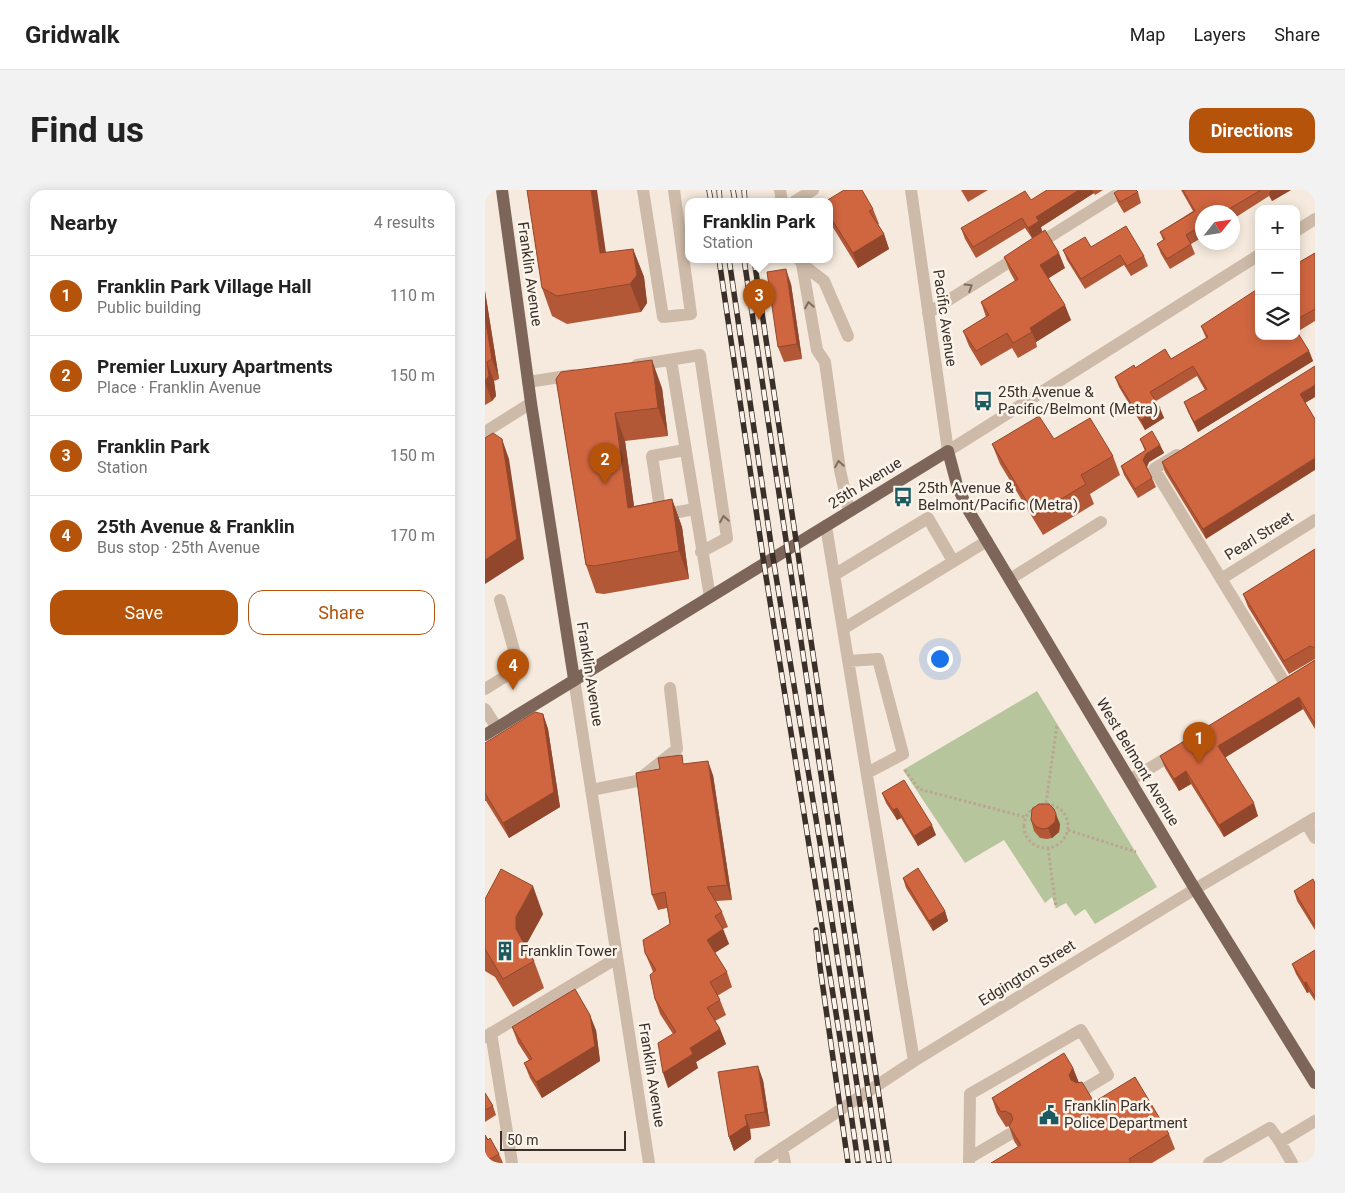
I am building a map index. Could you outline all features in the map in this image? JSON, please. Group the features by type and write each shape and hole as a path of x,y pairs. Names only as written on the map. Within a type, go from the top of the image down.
{"main road":[{"name":"Franklin Avenue","path":"503,190 531,403 574,680"},
{"name":"25th Avenue","path":"485,735 948,451"},
{"name":"West Belmont Avenue","path":"948,451 957,485 967,508 1195,889 1315,1083"}],"street":[{"path":"643,190 663,317 691,314 674,190"},
{"path":"800,198 813,190"},
{"name":"Pacific Avenue","path":"911,190 948,451"},
{"path":"928,313 1124,190"},
{"path":"1300,228 1315,219"},
{"name":"25th Avenue","path":"948,451 1255,258"},
{"path":"800,263 817,350 825,362 840,470 849,511"},
{"path":"802,263 824,281 848,336"},
{"path":"623,367 700,355 727,538 701,552"},
{"path":"671,360 701,552 710,597"},
{"path":"528,382 585,373"},
{"path":"485,432 531,403"},
{"path":"1188,448 1154,469 1286,685"},
{"path":"685,450 652,456 661,514 695,509"},
{"path":"834,575 928,518 953,562"},
{"name":"Pearl Street","path":"1221,579 1315,520"},
{"path":"1010,579 1101,522"},
{"path":"826,526 915,1061"},
{"path":"843,629 987,541"},
{"path":"485,689 519,668 500,600"},
{"path":"848,661 878,659 903,754 867,774"},
{"name":"Franklin Avenue","path":"574,680 649,1163"},
{"path":"591,790 637,781 677,749 670,688"},
{"path":"485,709 497,728"},
{"path":"1130,780 1188,745"},
{"path":"1311,820 1315,838"},
{"name":"Edgington Street","path":"760,1163 915,1061 1311,820"},
{"path":"512,1163 488,1035 617,958"},
{"path":"969,1160 970,1094 1081,1030 1108,1075 1083,1090"},
{"path":"1281,1142 1315,1121"},
{"path":"1209,1163 1270,1128 1281,1142 1292,1163"},
{"path":"969,1160 1010,1134"},
{"path":"782,1148 785,1163"}],"path":[{"path":"746,304 764,302"},
{"path":"1046,803 1057,724"},
{"path":"905,770 919,789 1025,817"},
{"path":"1046,803 1056,806 1067,818 1067,830 1060,843 1048,848 1039,847 1029,840 1024,830 1025,817 1035,806 1046,803"},
{"path":"1067,830 1136,852"},
{"path":"1048,848 1056,908"}],"green space":[{"path":"1037,691 1157,887 1095,924 1085,909 1075,916 1066,903 1056,908 1052,897 1045,903 1004,840 965,863 903,770"}],"building":[{"path":"527,190 591,190 600,253 633,249 637,275 630,284 557,296 542,288"},
{"path":"844,190 862,190 873,209 869,211 884,234 853,253 833,221 833,198 831,198"},
{"path":"1047,190 1079,190 1036,217 1039,221 1028,228 1022,218 973,247 961,228 1025,191 1031,200"},
{"path":"1119,190 1136,190 1138,192 1120,202 1114,193"},
{"path":"1183,190 1261,190 1236,205 1195,205 1195,211"},
{"path":"1195,211 1195,230 1186,235 1191,244 1167,259 1157,244 1165,239 1160,232"},
{"path":"1126,226 1144,256 1127,266 1120,255 1081,279 1063,250 1085,237 1091,247"},
{"path":"1045,230 1059,253 1040,265 1065,305 1030,328 1032,332 1013,343 1007,333 976,351 963,331 989,315 981,302 1018,279 1004,257"},
{"path":"1315,253 1315,309 1300,318 1300,295 1300,262"},
{"path":"786,269 797,344 778,347 767,272"},
{"path":"1255,291 1255,340 1300,340 1300,336 1309,351 1194,422 1184,402 1207,389 1193,366 1150,392 1160,408 1141,420 1115,377 1134,365 1135,368 1165,349 1171,359 1208,337 1201,326"},
{"path":"485,317 492,359 487,362 489,376 485,381"},
{"path":"652,360 658,408 615,413 628,508 672,499 679,551 594,566 586,565 556,379 561,372"},
{"path":"1315,366 1315,385 1300,394 1315,419 1315,458 1203,529 1162,462"},
{"path":"1039,416 1054,439 1090,418 1113,456 1081,475 1086,484 1035,515 992,444"},
{"path":"1152,431 1160,445 1146,454 1143,460 1152,478 1135,489 1121,466 1146,450 1140,439"},
{"path":"493,433 502,439 517,539 485,560 485,438"},
{"path":"1315,549 1315,648 1310,646 1284,661 1243,594"},
{"path":"1315,660 1315,724 1299,697 1218,746 1254,803 1219,825 1186,771 1174,779 1160,756"},
{"path":"535,712 543,714 554,792 503,823 485,793 485,743"},
{"path":"682,755 683,764 708,761 727,885 707,887 722,912 715,916 723,929 707,940 727,972 710,982 720,1000 707,1008 720,1029 690,1048 693,1054 663,1073 658,1043 676,1032 655,999 650,975 656,970 645,953 643,940 670,924 665,892 652,895 636,773 660,769 658,758"},
{"path":"904,780 932,825 914,836 897,808 893,810 882,793"},
{"path":"1039,804 1049,804 1056,814 1055,822 1048,828 1036,827 1031,820 1032,809"},
{"path":"918,868 945,911 929,921 903,878"},
{"path":"501,869 533,886 516,917 516,929 534,961 503,979 485,949 485,899"},
{"path":"1313,879 1315,883 1315,926 1294,891"},
{"path":"1315,950 1315,997 1292,964"},
{"path":"575,989 590,1015 595,1046 536,1082 524,1063 532,1059 512,1027"},
{"name":"Franklin Park Police Department","path":"1064,1053 1073,1068 1069,1075 1071,1080 1077,1083 1082,1082 1094,1102 1135,1077 1169,1134 1129,1159 1131,1163 991,1163 1021,1145 1009,1126 1013,1119 1011,1114 1005,1111 1001,1112 992,1098"},
{"path":"758,1066 765,1112 745,1115 747,1125 729,1137 718,1072"},
{"path":"485,1093 493,1106 485,1110"},
{"path":"485,1135 488,1140 490,1138 499,1154 485,1162"}],"railway":[{"path":"709,190 710,198"},
{"path":"719,190 720,198"},
{"path":"733,190 734,198"},
{"path":"744,190 745,198"},
{"path":"720,263 764,564 843,1057 858,1163"},
{"path":"730,263 773,558 820,843 869,1163"},
{"path":"745,263 879,1163"},
{"path":"755,263 889,1163"},
{"path":"816,930 848,1163"}],"place":[{"name":"Franklin Park","path":"759,320"},
{"name":"25th Avenue & Pacific/Belmont (Metra)","path":"983,401"},
{"name":"Premier Luxury Apartments","path":"605,484"},
{"name":"25th Avenue & Belmont/Pacific (Metra)","path":"903,497"},
{"name":"25th Avenue & Franklin","path":"513,690"},
{"name":"Franklin Park Village Hall","path":"1199,763"},
{"name":"Franklin Tower","path":"505,951"},
{"name":"Franklin Park Police Department","path":"1049,1115"}]}
